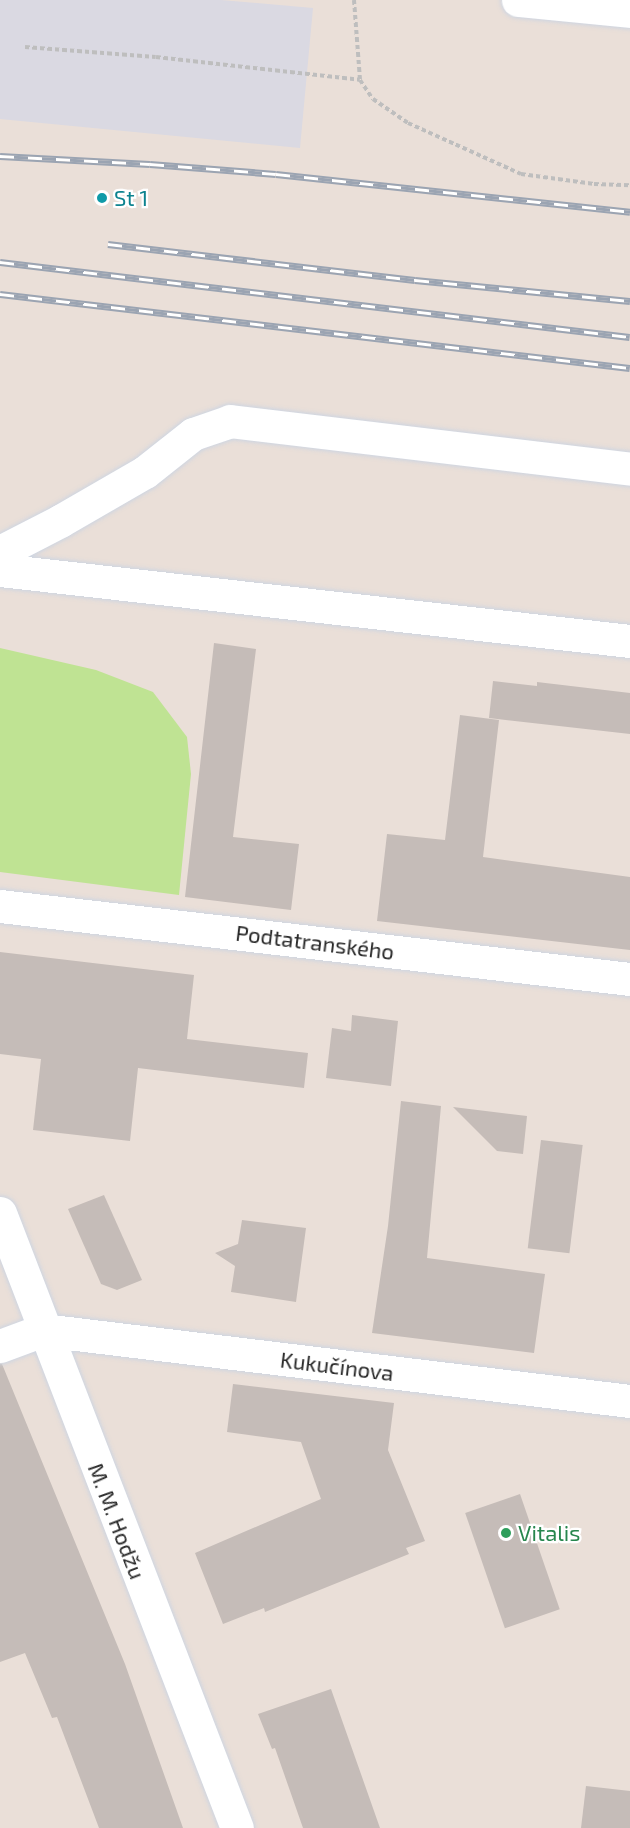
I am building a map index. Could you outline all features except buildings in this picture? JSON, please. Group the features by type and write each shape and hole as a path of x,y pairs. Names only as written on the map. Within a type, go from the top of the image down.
{"street":[{"path":"518,0 630,11"},
{"path":"0,552 60,522 145,472 193,434 230,421 630,469"},
{"path":"0,570 630,641"},
{"name":"Podtatranského","path":"0,906 630,979"},
{"name":"M. M. Hodžu","path":"0,1213 43,1330 237,1828"},
{"path":"0,1346 43,1330"},
{"name":"Kukučínova","path":"43,1330 630,1401"}],"path":[{"path":"354,0 360,80 373,99 408,123 521,174 594,184 630,185"},
{"path":"25,47 156,57 360,80"}],"shaded area":[{"path":"0,0 221,0 313,8 300,148 0,119"}],"green space":[{"path":"0,648 96,670 153,692 187,737 191,774 179,895 0,872"}],"railway":[{"path":"0,156 276,174 630,212"},
{"path":"108,244 415,280 630,301"},
{"path":"0,262 630,337"},
{"path":"0,294 630,368"}],"place":[{"name":"St 1","path":"102,198"},
{"name":"Vitalis","path":"506,1533"}]}
